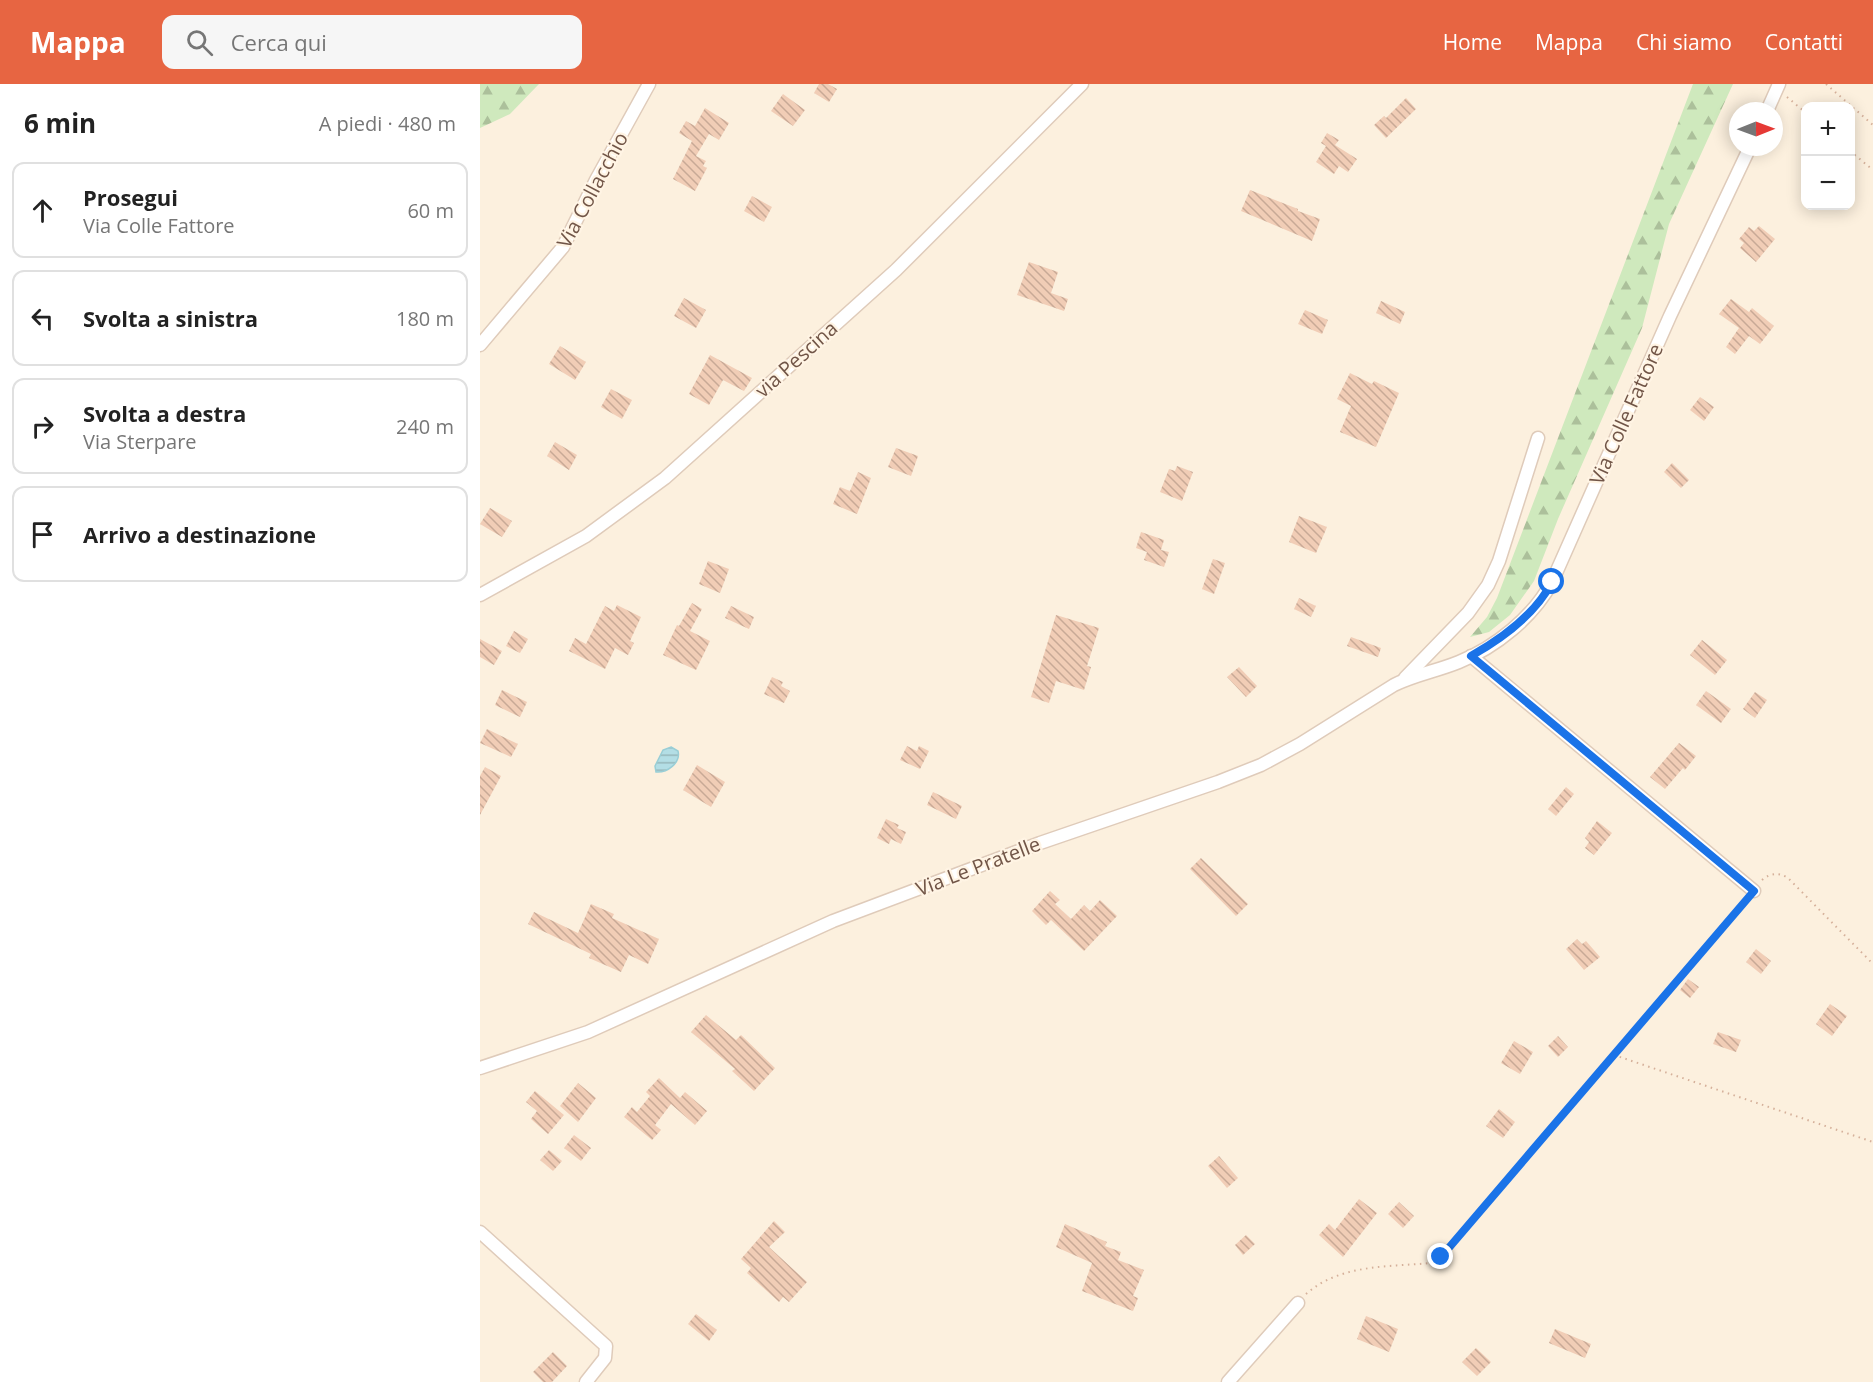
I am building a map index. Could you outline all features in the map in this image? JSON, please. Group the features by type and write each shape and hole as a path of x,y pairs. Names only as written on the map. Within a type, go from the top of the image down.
{"street":[{"name":"Via Collacchio","path":"480,345 563,247 596,180 649,84"},
{"name":"via Pescina","path":"480,595 586,536 671,474 775,377 896,270 1082,84"},
{"path":"1771,102 1778,86"},
{"name":"Via Colle Fattore","path":"1471,656 1491,645 1516,626 1538,604 1549,588 1670,316 1746,156"},
{"path":"1402,681 1468,613 1488,585 1502,554 1538,438"},
{"path":"1471,656 1754,891"},
{"name":"Via Le Pratelle","path":"480,1068 588,1032 833,921 1040,843 1256,767 1300,744 1402,681 1471,656"},
{"path":"480,1232 606,1346 605,1358 586,1382"},
{"path":"1228,1382 1298,1303"}],"path":[{"path":"1826,84 1873,125"},
{"path":"1778,86 1801,108"},
{"path":"1855,154 1873,170"},
{"path":"1298,1303 1306,1293 1319,1284 1340,1275 1357,1270 1431,1263 1441,1257 1767,876 1784,875 1873,964"},
{"path":"1614,1055 1873,1142"}],"green space":[{"path":"480,84 539,84 510,114 480,128"},
{"path":"1693,84 1733,84 1669,224 1642,328 1558,519 1534,581 1510,615 1489,632 1470,637 1487,617 1497,598"}],"water":[{"path":"671,747 678,751 675,763 669,769 656,772 655,766 663,750"}],"building":[{"path":"819,84 828,84 837,89 829,102 814,93"},
{"path":"783,94 805,110 793,126 771,111"},
{"path":"1406,98 1416,109 1386,138 1374,125 1384,116 1386,118"},
{"path":"705,108 729,123 719,140 709,134 696,156 706,161 703,166 707,168 695,191 673,179 692,141 679,133 686,121 695,126"},
{"path":"1327,133 1339,140 1335,145 1357,159 1348,172 1339,166 1334,174 1316,162 1326,146 1321,143"},
{"path":"1250,190 1320,219 1312,241 1241,211"},
{"path":"752,196 772,207 764,222 744,211"},
{"path":"1759,226 1775,239 1756,262 1740,248 1744,243 1739,239 1749,227 1754,231"},
{"path":"1029,262 1058,272 1051,293 1068,299 1064,311 1017,295"},
{"path":"684,298 706,310 696,328 674,316"},
{"path":"1731,299 1749,312 1752,308 1774,326 1760,344 1749,336 1735,354 1726,347 1739,328 1719,314"},
{"path":"1381,301 1405,312 1400,324 1376,313"},
{"path":"1305,310 1328,320 1322,334 1298,324"},
{"path":"560,346 586,362 575,380 549,364"},
{"path":"710,355 752,378 744,391 723,380 709,405 689,394"},
{"path":"1350,373 1372,384 1374,381 1399,393 1376,447 1340,432 1351,406 1337,399"},
{"path":"611,389 632,400 622,419 601,407"},
{"path":"1700,397 1714,407 1704,421 1690,410"},
{"path":"555,442 577,455 569,470 547,456"},
{"path":"896,448 918,456 911,476 888,467"},
{"path":"1672,463 1689,480 1681,488 1664,472"},
{"path":"1177,466 1193,472 1182,501 1160,492 1169,469 1175,471"},
{"path":"858,472 871,478 857,514 833,504 840,487 850,491"},
{"path":"490,508 512,521 502,537 480,524"},
{"path":"1299,516 1327,527 1316,553 1289,542"},
{"path":"1141,532 1164,540 1161,550 1169,552 1164,567 1144,560 1147,552 1136,548"},
{"path":"1213,559 1225,563 1214,594 1202,589"},
{"path":"708,561 729,569 720,593 699,584"},
{"path":"1299,598 1316,606 1311,617 1294,609"},
{"path":"692,603 702,609 690,631 710,641 696,670 663,655 677,625 679,626"},
{"path":"617,605 641,617 630,641 634,643 628,655 615,648 605,669 569,651 575,638 586,644 605,606 614,611"},
{"path":"731,606 754,617 749,629 725,618"},
{"path":"1056,615 1099,628 1087,666 1091,667 1084,690 1056,681 1049,703 1031,697"},
{"path":"514,631 528,639 520,653 506,646"},
{"path":"1351,637 1381,648 1378,657 1347,646"},
{"path":"480,639 502,651 494,665 480,657"},
{"path":"1702,640 1727,660 1715,675 1690,655"},
{"path":"1239,667 1257,686 1246,697 1227,677"},
{"path":"772,677 783,682 781,686 790,691 784,703 764,694"},
{"path":"502,690 527,702 520,717 495,705"},
{"path":"1706,691 1731,709 1721,723 1696,705"},
{"path":"1755,692 1767,700 1755,718 1743,709"},
{"path":"487,729 518,744 511,757 480,743"},
{"path":"1679,743 1696,756 1665,789 1650,777"},
{"path":"907,746 917,751 919,746 929,751 920,769 900,760"},
{"path":"697,765 725,782 711,807 683,790"},
{"path":"485,767 501,776 480,815 480,776"},
{"path":"1566,787 1574,794 1556,816 1548,809"},
{"path":"933,792 962,806 956,819 927,805"},
{"path":"886,819 899,825 897,828 906,832 901,844 891,839 889,844 877,838"},
{"path":"1597,821 1612,833 1594,855 1585,848 1589,842 1585,838"},
{"path":"1201,858 1248,904 1236,916 1190,869"},
{"path":"1050,891 1060,900 1055,904 1071,919 1084,905 1090,911 1100,900 1117,916 1084,951 1051,920 1046,925 1032,911"},
{"path":"591,904 614,914 612,918 659,939 648,964 629,955 621,972 589,958 591,954 528,924 534,912 578,933"},
{"path":"1577,939 1582,944 1586,941 1600,957 1584,970 1566,949"},
{"path":"1756,949 1771,961 1761,974 1746,962"},
{"path":"1688,979 1699,987 1690,998 1680,990"},
{"path":"1830,1004 1847,1016 1832,1036 1816,1024"},
{"path":"706,1015 736,1040 741,1035 775,1068 754,1091 732,1071 735,1069 691,1032"},
{"path":"1718,1032 1741,1040 1736,1052 1713,1044"},
{"path":"1558,1036 1568,1047 1558,1057 1548,1046"},
{"path":"1514,1041 1533,1052 1520,1074 1501,1063"},
{"path":"659,1078 680,1098 685,1092 707,1111 695,1125 671,1104 655,1125 661,1130 652,1140 624,1117 632,1107 637,1112 650,1096 646,1092"},
{"path":"578,1083 596,1098 578,1122 560,1106"},
{"path":"535,1091 564,1115 548,1134 531,1119 537,1111 526,1102"},
{"path":"1499,1109 1515,1122 1503,1138 1486,1126"},
{"path":"574,1135 591,1148 581,1161 564,1148"},
{"path":"549,1150 562,1161 553,1171 540,1160"},
{"path":"1219,1156 1238,1178 1227,1188 1208,1166"},
{"path":"1359,1199 1377,1213 1343,1257 1319,1235 1329,1224 1335,1230"},
{"path":"1399,1202 1414,1216 1403,1228 1388,1214"},
{"path":"774,1221 785,1232 769,1247 807,1282 789,1302 783,1297 779,1302 747,1273 751,1268 741,1259"},
{"path":"1065,1224 1107,1242 1105,1246 1121,1252 1118,1260 1144,1270 1133,1296 1138,1298 1133,1311 1082,1291 1092,1263 1056,1247"},
{"path":"1246,1235 1255,1244 1243,1255 1235,1245"},
{"path":"696,1314 717,1330 709,1341 688,1324"},
{"path":"1366,1316 1398,1329 1389,1352 1357,1339"},
{"path":"1555,1329 1591,1344 1585,1358 1549,1343"},
{"path":"1476,1348 1491,1362 1477,1376 1462,1362"},
{"path":"553,1352 567,1366 552,1382 543,1382 533,1372"}],"route":[{"path":"1441,1257 1754,891 1471,656 1491,645 1523,619 1546,594 1552,582"}]}
